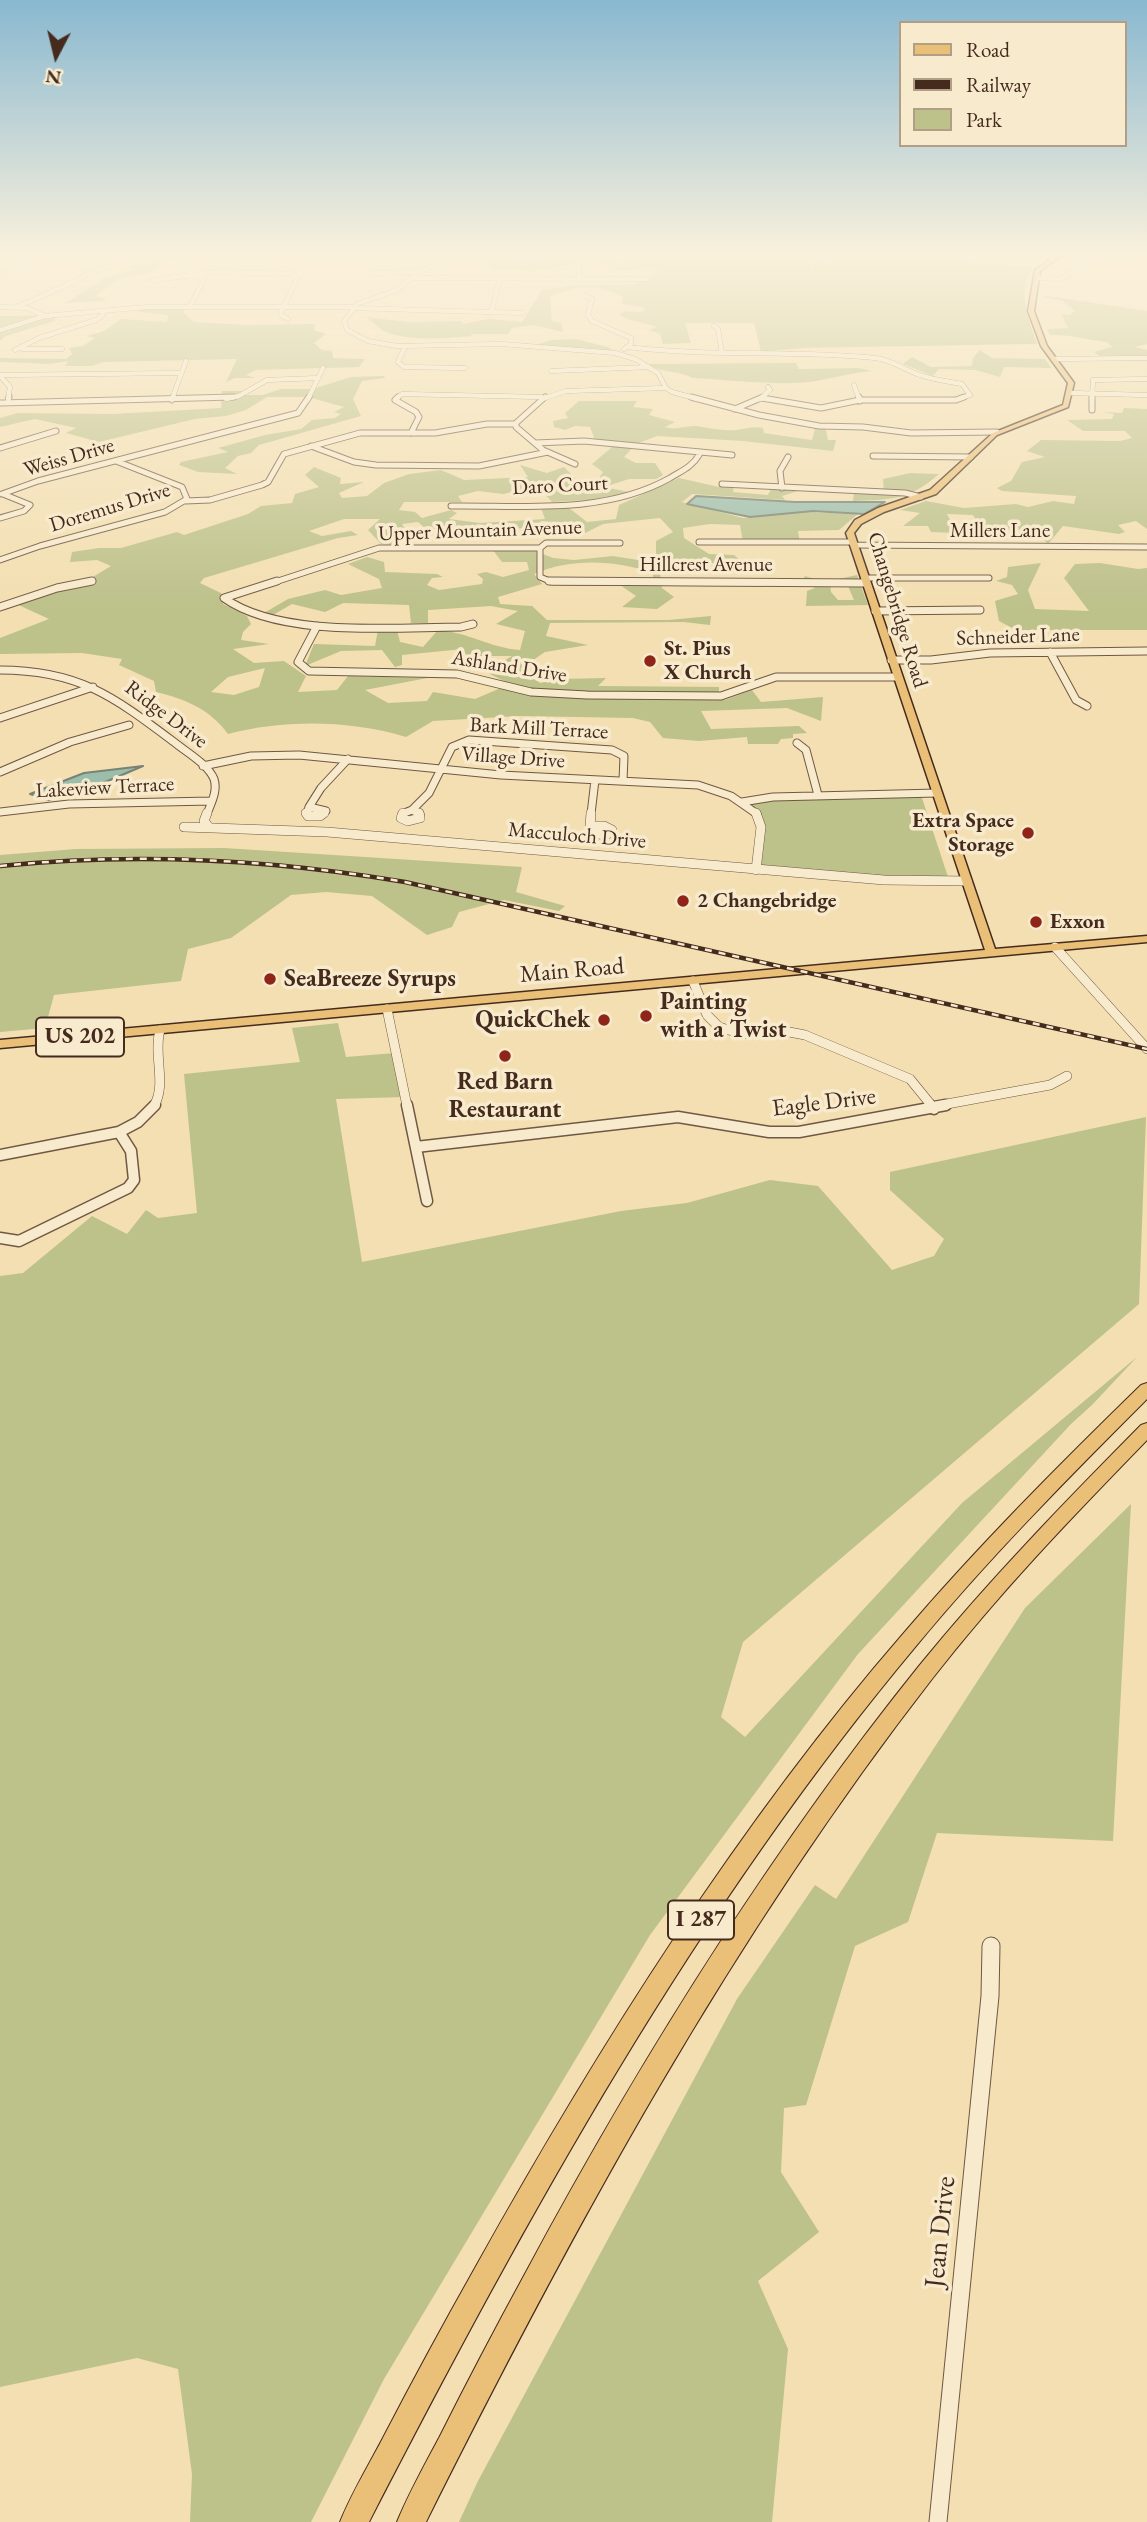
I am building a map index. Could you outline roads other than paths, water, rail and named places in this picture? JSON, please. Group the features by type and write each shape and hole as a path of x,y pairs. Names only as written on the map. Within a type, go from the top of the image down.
{"highway":[{"name":"I 287","path":"354,2522 444,2348 546,2167 641,2013 729,1879 853,1709 931,1612 1044,1488 1147,1389"},
{"name":"I 287","path":"411,2522 485,2373 584,2191 677,2034 763,1898 884,1727 961,1630 1071,1504 1147,1429"}],"main road":[{"path":"1062,370 1069,379 1070,393"},
{"name":"Changebridge Road","path":"990,953 874,611 853,544 852,530 858,522 888,507 921,497 938,488 997,432 1062,409 1068,404 1070,393"},
{"name":"Main Road","path":"0,1044 1147,939"}],"street":[{"path":"172,400 182,370"},
{"name":"Weiss Drive","path":"1,494 38,481 300,412 322,370"},
{"path":"551,371 583,370"},
{"path":"653,370 661,376 666,388"},
{"path":"762,398 818,408 860,401 950,401 970,395 967,387 960,383 922,376 907,370"},
{"path":"1137,372 1144,379"},
{"path":"0,375 181,373"},
{"path":"0,375 10,387 8,402"},
{"path":"0,403 231,398 267,380 318,378"},
{"path":"1092,410 1091,382 1096,379 1144,379"},
{"path":"854,385 860,401"},
{"path":"735,409 762,398 770,390 768,387"},
{"path":"411,433 419,417 416,412 395,400 402,394 541,397 566,391 666,388 735,409 819,426 869,427 901,433 997,432"},
{"path":"1070,393 1147,395"},
{"path":"185,501 210,500 264,484 282,456 357,434 441,432 487,424 516,424 541,397"},
{"path":"516,424 522,434 548,452 575,464"},
{"path":"0,448 56,431"},
{"path":"535,443 555,440 595,442 699,455 732,455"},
{"path":"311,446 354,462 376,465 479,466 548,452"},
{"name":"Daro Court","path":"451,506 604,503 657,485 694,464 699,455"},
{"path":"873,456 971,457"},
{"path":"782,488 780,471 788,457"},
{"name":"Doremus Drive","path":"0,560 40,546 164,512 185,501 187,494 182,487 116,461"},
{"path":"722,484 905,493 921,497"},
{"path":"0,518 24,511 30,505 1,494"},
{"name":"Upper Mountain Avenue","path":"317,626 261,616 243,610 224,598 379,548 540,548 546,542 620,543"},
{"name":"Millers Lane","path":"699,542 1147,547"},
{"name":"Hillcrest Avenue","path":"540,548 540,577 546,581 989,578"},
{"path":"0,607 57,588 92,581"},
{"path":"874,611 980,610"},
{"path":"317,626 473,624"},
{"name":"Ashland Drive","path":"317,626 298,662 309,671 457,674 531,692 553,694 720,696 776,677 897,677"},
{"name":"Schneider Lane","path":"891,660 1050,652 1147,651"},
{"path":"1050,652 1076,700 1087,706"},
{"name":"Ridge Drive","path":"0,670 38,669 93,687 130,707 213,776 216,783 204,821 208,826"},
{"path":"0,719 93,687"},
{"name":"Ridge Drive","path":"0,772 70,742 129,725"},
{"name":"Bark Mill Terrace","path":"441,770 454,745 464,741 483,741 616,751 624,756 623,781"},
{"path":"797,743 806,750 818,795"},
{"name":"Village Drive","path":"203,766 266,755 348,759 441,770 698,785 743,802"},
{"path":"309,807 321,788 348,759"},
{"path":"412,810 426,797 441,770"},
{"path":"590,826 596,780"},
{"path":"743,802 762,798 818,795 937,793"},
{"name":"Lakeview Terrace","path":"0,811 69,804 211,801"},
{"path":"743,802 755,811 760,821 756,870"},
{"name":"Macculoch Drive","path":"184,827 327,832 884,880 967,881"},
{"path":"1055,947 1147,1049"},
{"path":"693,981 707,1015 723,1029 742,1034 784,1031 805,1035 910,1079 933,1109"},
{"path":"387,1009 427,1201"},
{"path":"0,1155 119,1132 138,1123 160,1094 157,1041 160,1030"},
{"name":"Eagle Drive","path":"416,1147 678,1117 708,1119 759,1131 787,1133 1050,1086 1067,1076"},
{"path":"0,1238 19,1241 128,1188 134,1180 131,1152 119,1132"},
{"name":"Jean Drive","path":"938,2522 990,1996 991,1946"}],"railway":[{"path":"0,866 102,859 203,860 304,868 405,882 1147,1049"}],"place":[{"name":"St. Pius X Church","path":"650,661"},
{"name":"Extra Space Storage","path":"1028,833"},
{"name":"2 Changebridge","path":"683,901"},
{"name":"Exxon","path":"1036,922"},
{"name":"SeaBreeze Syrups","path":"270,979"},
{"name":"Painting with a Twist","path":"646,1016"},
{"name":"QuickChek","path":"604,1020"},
{"name":"Red Barn Restaurant","path":"505,1056"}]}
